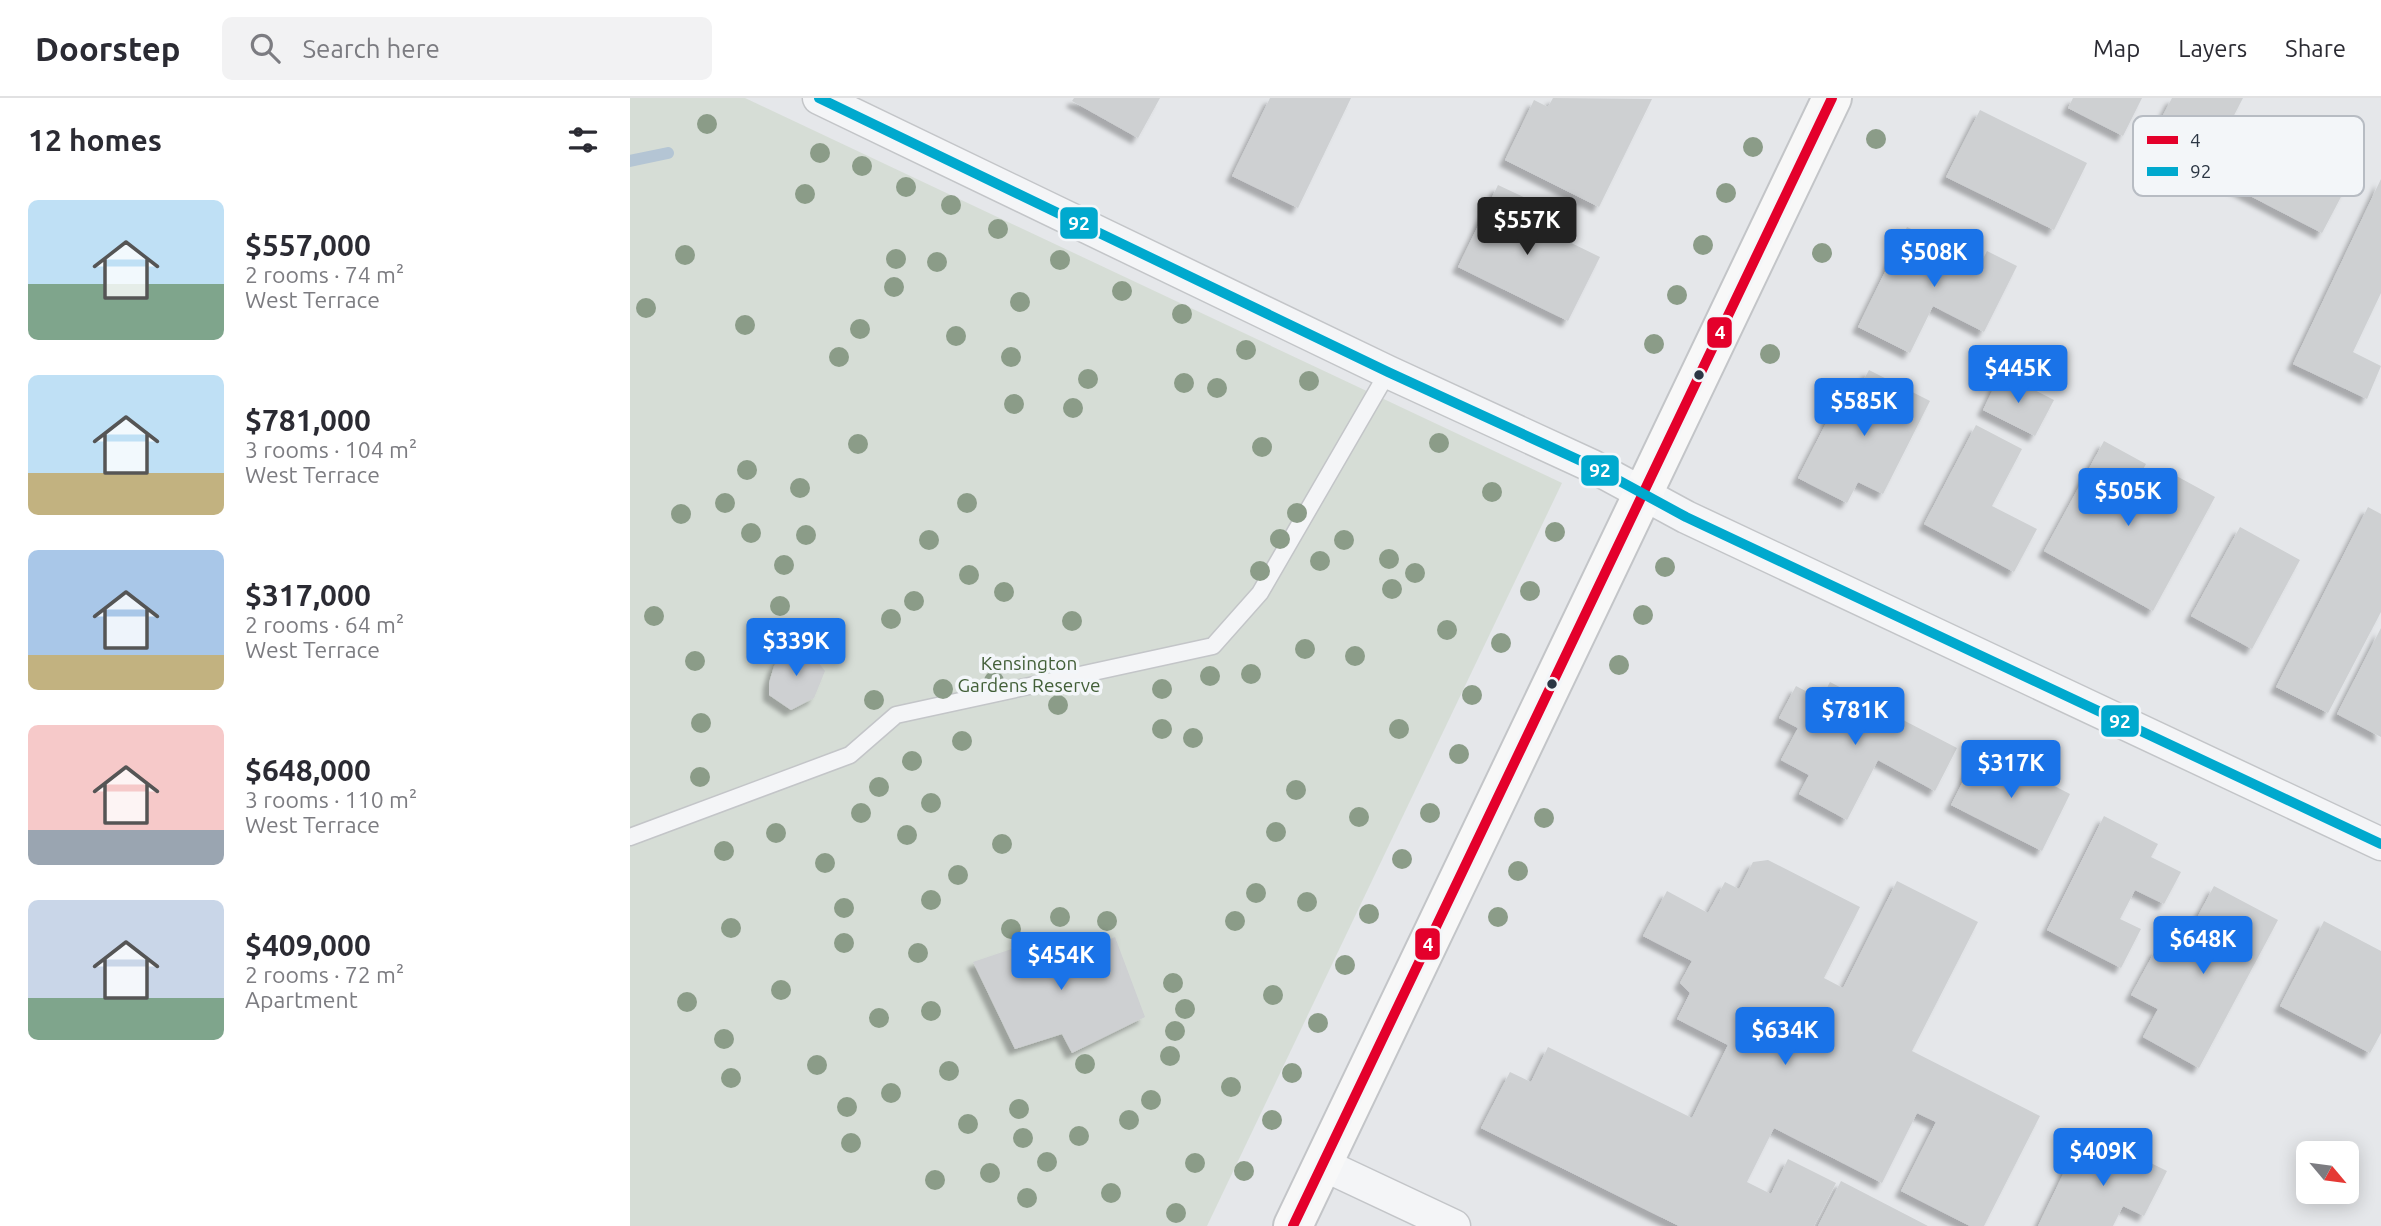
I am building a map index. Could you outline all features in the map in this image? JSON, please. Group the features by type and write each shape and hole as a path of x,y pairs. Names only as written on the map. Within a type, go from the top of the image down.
{"main road":[{"path":"1293,1226 1832,98"}],"street":[{"path":"819,98 1388,373 1592,466 1686,517 2381,844"},
{"path":"1322,1164 1454,1226"}],"lane":[{"path":"630,837 850,755 897,715 1213,646 1260,593 1388,373"}],"green space":[{"name":"Kensington Gardens Reserve","path":"630,98 745,98 1562,483 1207,1226 630,1226"}],"building":[{"path":"1074,98 1160,98 1138,138 1072,101"},
{"path":"1270,98 1351,98 1298,208 1232,176"},
{"path":"1553,98 1652,99 1599,207 1505,160 1534,100 1548,107"},
{"path":"2073,98 2142,98 2123,136 2068,108"},
{"path":"2172,98 2243,98 2234,116 2163,116"},
{"path":"1980,110 2087,163 2054,230 1946,177"},
{"path":"2381,179 2381,293 2353,352 2381,366 2367,399 2293,364"},
{"path":"1498,185 1532,201 1522,219 1600,257 1568,321 1458,267"},
{"path":"2250,196 2341,196 2322,233"},
{"path":"1907,227 1981,263 1987,251 2017,266 1984,332 1933,306 1910,353 1858,327"},
{"path":"1869,370 1930,401 1883,494 1858,482 1847,503 1798,478 1841,394 1853,400"},
{"path":"2001,373 2054,400 2035,436 1983,410"},
{"path":"1976,425 2022,449 1992,506 2037,529 2014,572 1924,524"},
{"path":"2104,441 2146,464 2127,498 2151,512 2171,473 2215,497 2153,611 2044,551"},
{"path":"2368,507 2381,514 2381,612 2328,713 2276,687"},
{"path":"2240,527 2300,560 2252,649 2191,616"},
{"path":"2381,628 2381,737 2337,714"},
{"path":"787,649 809,650 825,671 814,698 791,710 769,695 774,666"},
{"path":"1830,682 1957,748 1935,791 1878,760 1847,820 1799,794 1809,775 1781,760 1798,728 1779,718 1796,686 1821,699"},
{"path":"1980,748 2070,794 2042,851 1951,805"},
{"path":"2104,816 2158,844 2151,857 2181,872 2164,904 2135,890 2120,919 2141,929 2121,968 2047,930"},
{"path":"1768,860 1860,907 1824,978 1843,988 1897,881 1978,922 1912,1051 2040,1116 1984,1226 1970,1226 1901,1191 1936,1122 1917,1113 1882,1183 1774,1128 1747,1182 1771,1194 1788,1159 1836,1183 1814,1226 1679,1226 1481,1128 1510,1072 1531,1082 1548,1047 1692,1118 1728,1045 1677,1019 1690,993 1680,983 1692,961 1643,936 1667,891 1708,913 1725,882 1739,889 1753,862"},
{"path":"2214,886 2278,920 2199,1068 2143,1037 2158,1009 2131,995 2156,949 2175,959"},
{"path":"2324,921 2381,951 2381,1033 2370,1053 2280,1006"},
{"path":"1056,934 1065,959 1115,937 1145,1017 1072,1053 1062,1034 1015,1049 973,962"},
{"path":"2096,1136 2167,1171 2144,1216 2123,1206 2113,1226 2038,1226 2070,1160 2082,1165"},
{"path":"1841,1181 1928,1226 1818,1226"}],"waterway":[{"path":"630,161 668,153"}],"transit line":[{"name":"92","path":"819,98 1388,372 1592,466 1686,517 2381,844"},
{"name":"4","path":"1293,1226 1832,98"}]}
